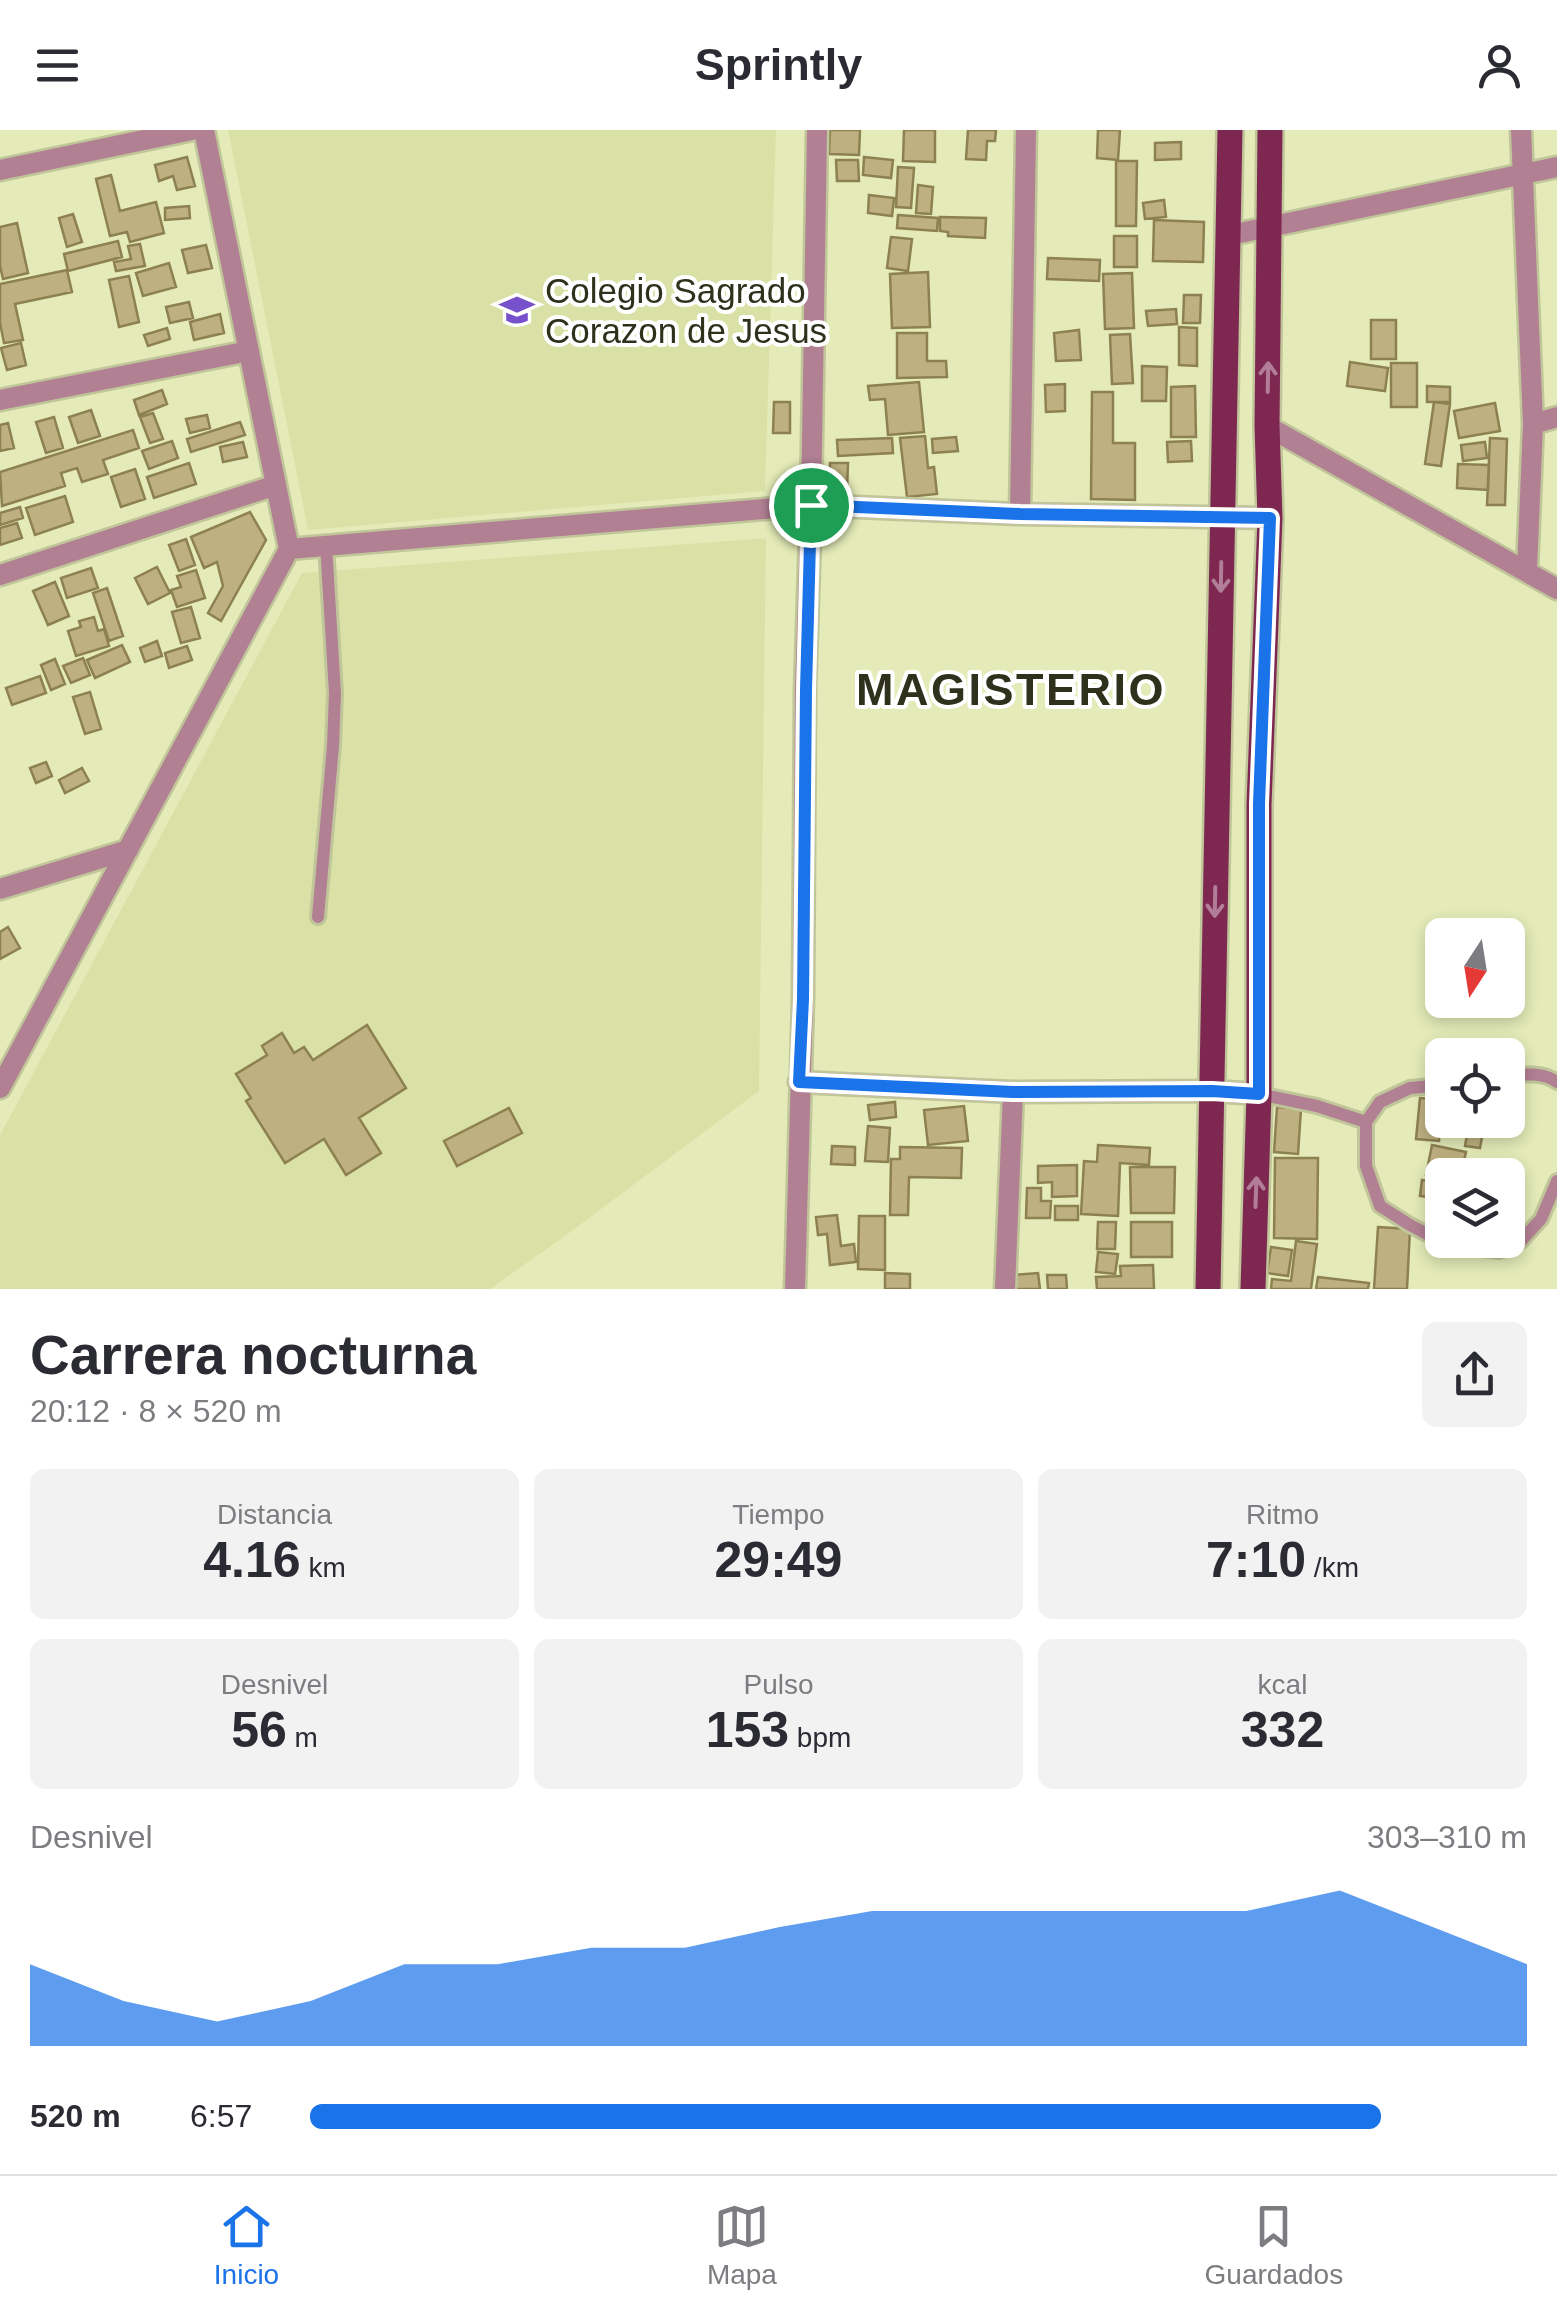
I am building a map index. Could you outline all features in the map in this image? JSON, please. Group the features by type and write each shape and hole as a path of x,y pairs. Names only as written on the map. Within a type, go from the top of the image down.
{"main road":[{"path":"1208,1289 1230,130"},
{"path":"1253,1289 1259,1094 1259,804 1270,518 1270,130"}],"street":[{"path":"0,170 192,130"},
{"path":"0,1088 289,549 204,130"},
{"path":"795,1289 817,130"},
{"path":"1020,514 1026,130"},
{"path":"1521,130 1533,424 1526,570"},
{"path":"1230,235 1557,167"},
{"path":"0,400 248,351"},
{"path":"1533,424 1557,417"},
{"path":"1267,426 1557,589"},
{"path":"0,575 276,484"},
{"path":"289,549 811,505 1020,514 1270,518"},
{"path":"0,889 128,850"},
{"path":"799,1082 1013,1092 1259,1094"},
{"path":"1006,1289 1013,1092"}],"lane":[{"path":"318,917 335,693 326,545"},
{"path":"1525,1074 1549,1076 1557,1082"},
{"path":"1425,1087 1410,1088 1380,1102 1366,1122 1366,1166 1380,1206 1446,1244 1499,1250 1522,1240 1542,1219 1557,1181"},
{"path":"1259,1094 1318,1106 1366,1122"}],"shaded area":[{"name":"Colegio Sagrado Corazon de Jesus","path":"228,130 776,130 765,491 308,530"},
{"path":"766,538 759,1091 490,1289 0,1289 0,1135 302,573"}],"building":[{"path":"830,130 860,130 859,155 829,154"},
{"path":"904,130 935,130 935,162 903,161"},
{"path":"968,130 996,130 995,141 987,141 986,160 966,159"},
{"path":"1098,130 1120,130 1118,160 1097,158"},
{"path":"1181,142 1181,159 1155,160 1155,143"},
{"path":"187,157 195,186 177,190 173,176 159,181 155,165"},
{"path":"864,157 893,160 891,178 863,175"},
{"path":"836,160 858,160 859,181 837,181"},
{"path":"1116,161 1137,161 1136,226 1116,226"},
{"path":"898,167 914,168 911,208 896,207"},
{"path":"111,175 120,211 156,202 164,233 130,242 127,232 110,236 96,179"},
{"path":"918,185 933,187 931,214 916,213"},
{"path":"869,195 894,198 892,216 868,213"},
{"path":"1164,200 1166,217 1145,219 1143,203"},
{"path":"189,206 190,218 165,220 165,208"},
{"path":"73,214 82,242 67,247 59,218"},
{"path":"898,215 938,218 937,231 897,228"},
{"path":"940,217 986,218 985,238 948,236 948,232 940,231"},
{"path":"1154,220 1204,222 1203,262 1153,261"},
{"path":"17,223 28,273 3,279 0,227"},
{"path":"1114,236 1137,236 1137,267 1114,267"},
{"path":"891,237 912,239 908,271 887,268"},
{"path":"118,241 122,257 68,271 64,254"},
{"path":"140,244 145,266 116,271 114,262 131,259 128,246"},
{"path":"206,245 212,268 188,273 182,250"},
{"path":"1048,258 1100,260 1099,281 1047,279"},
{"path":"169,263 176,287 143,296 136,273"},
{"path":"67,270 72,292 15,304 23,340 4,343 0,284"},
{"path":"928,272 930,327 892,328 890,274"},
{"path":"1132,273 1134,328 1105,329 1103,274"},
{"path":"129,276 139,322 119,327 109,280"},
{"path":"1184,295 1201,295 1200,323 1183,323"},
{"path":"189,302 193,318 170,323 166,307"},
{"path":"1176,309 1177,324 1148,326 1146,311"},
{"path":"220,314 224,333 194,340 190,322"},
{"path":"1371,320 1396,320 1396,359 1371,359"},
{"path":"1179,327 1197,328 1197,366 1179,365"},
{"path":"167,328 170,339 148,346 144,335"},
{"path":"1079,330 1081,360 1056,361 1054,333"},
{"path":"897,333 927,333 927,361 946,361 947,377 897,378"},
{"path":"1130,334 1133,383 1112,384 1110,335"},
{"path":"21,343 26,365 7,370 1,348"},
{"path":"1350,362 1388,368 1385,391 1347,386"},
{"path":"1391,363 1417,363 1417,407 1391,407"},
{"path":"1142,366 1167,367 1166,401 1142,401"},
{"path":"919,382 924,432 888,435 885,399 870,400 868,386"},
{"path":"1065,384 1065,411 1046,412 1045,385"},
{"path":"1195,386 1196,437 1171,437 1171,387"},
{"path":"1427,386 1450,387 1450,402 1427,402"},
{"path":"162,390 167,404 139,415 134,400"},
{"path":"1092,392 1113,392 1113,443 1135,443 1135,500 1091,499"},
{"path":"774,402 790,402 790,433 773,433"},
{"path":"1434,402 1450,404 1441,466 1425,464"},
{"path":"1495,403 1500,431 1459,438 1454,411"},
{"path":"91,410 100,436 78,443 69,417"},
{"path":"153,413 163,439 150,443 140,417"},
{"path":"207,415 210,428 190,433 186,419"},
{"path":"54,417 63,448 46,453 36,422"},
{"path":"240,422 245,435 191,452 187,439"},
{"path":"8,423 14,448 0,451 0,425"},
{"path":"133,430 139,448 103,460 108,474 82,482 77,468 61,473 65,486 2,506 0,472"},
{"path":"925,436 928,468 934,467 937,494 907,497 900,438"},
{"path":"956,437 958,451 933,453 932,439"},
{"path":"892,438 893,453 838,456 837,440"},
{"path":"1490,438 1507,439 1505,505 1487,505"},
{"path":"172,441 178,458 149,469 142,451"},
{"path":"1191,441 1192,461 1168,462 1167,442"},
{"path":"243,442 247,457 223,462 220,447"},
{"path":"1485,442 1487,458 1463,461 1461,445"},
{"path":"189,463 196,484 154,498 147,477"},
{"path":"830,463 848,463 847,491 830,491"},
{"path":"1458,464 1489,465 1488,490 1457,488"},
{"path":"135,469 145,499 121,507 111,477"},
{"path":"65,496 73,522 35,535 26,508"},
{"path":"20,507 23,518 0,525 0,513"},
{"path":"250,512 266,540 221,621 208,613 223,586 217,562 204,568 191,537"},
{"path":"17,523 22,538 0,545 0,528"},
{"path":"186,539 195,565 179,571 169,545"},
{"path":"157,567 170,593 148,604 135,578"},
{"path":"91,568 98,588 67,598 61,578"},
{"path":"196,570 205,598 177,607 171,590 181,587 177,576"},
{"path":"55,582 69,616 48,625 33,591"},
{"path":"107,588 123,636 109,641 93,593"},
{"path":"191,607 200,638 181,643 172,612"},
{"path":"94,617 98,631 104,629 109,646 76,656 68,631 81,627 79,621"},
{"path":"157,641 162,656 145,662 140,648"},
{"path":"122,645 130,662 95,678 87,660"},
{"path":"187,646 192,660 169,668 165,653"},
{"path":"83,658 90,675 71,683 63,666"},
{"path":"55,659 65,684 51,690 41,665"},
{"path":"40,676 46,693 12,705 6,688"},
{"path":"90,692 101,729 85,734 73,697"},
{"path":"46,762 52,776 36,783 30,768"},
{"path":"82,768 89,781 65,793 59,780"},
{"path":"8,927 20,948 0,959 0,932"},
{"path":"367,1025 406,1088 359,1118 381,1153 346,1175 324,1139 285,1163 246,1101 251,1098 236,1074 267,1055 262,1046 282,1033 294,1053 304,1047 313,1060"},
{"path":"1420,1098 1425,1098 1425,1138 1439,1141 1416,1139"},
{"path":"895,1102 896,1117 870,1120 868,1105"},
{"path":"964,1106 968,1141 928,1145 924,1110"},
{"path":"1277,1107 1301,1109 1298,1154 1274,1152"},
{"path":"509,1108 522,1133 457,1166 444,1141"},
{"path":"868,1126 890,1128 888,1162 865,1161"},
{"path":"1466,1138 1482,1138 1480,1148 1465,1146"},
{"path":"1098,1145 1150,1148 1149,1165 1120,1163 1118,1216 1081,1214 1084,1161 1097,1162"},
{"path":"1432,1145 1466,1152 1465,1158 1429,1158"},
{"path":"832,1146 855,1147 855,1165 831,1164"},
{"path":"900,1147 962,1148 961,1178 909,1177 908,1215 890,1215 891,1159 900,1159"},
{"path":"1275,1158 1318,1158 1317,1239 1274,1238"},
{"path":"1077,1165 1077,1196 1052,1197 1052,1182 1038,1183 1038,1166"},
{"path":"1130,1167 1175,1167 1174,1213 1131,1213"},
{"path":"1422,1180 1425,1180 1425,1197 1420,1196"},
{"path":"1027,1188 1041,1188 1041,1201 1051,1201 1050,1218 1026,1218"},
{"path":"1055,1206 1078,1206 1078,1220 1055,1220"},
{"path":"837,1215 841,1246 854,1244 856,1262 830,1265 827,1234 818,1235 816,1217"},
{"path":"859,1216 885,1216 885,1270 858,1269"},
{"path":"1098,1222 1116,1222 1115,1249 1097,1249"},
{"path":"1131,1222 1172,1222 1172,1257 1131,1257"},
{"path":"1378,1227 1410,1229 1407,1289 1374,1289"},
{"path":"1296,1241 1317,1244 1311,1289 1271,1289 1272,1279 1291,1281"},
{"path":"1271,1247 1292,1250 1288,1276 1267,1273"},
{"path":"1098,1252 1118,1254 1115,1274 1096,1272"},
{"path":"1153,1265 1154,1289 1097,1289 1096,1277 1121,1276 1120,1266"},
{"path":"885,1273 910,1274 910,1289 885,1289"},
{"path":"1038,1273 1040,1289 1013,1289 1012,1275"},
{"path":"1047,1275 1066,1275 1067,1289 1048,1289"},
{"path":"1318,1277 1369,1283 1368,1289 1316,1289"}],"place":[{"name":"Colegio Sagrado Corazon de Jesus","path":"517,310"}],"district":[{"name":"MAGISTERIO","path":"1011,689"}],"route":[{"path":"811,505 1020,514 1270,518 1259,804 1259,1094 1013,1092 799,1082 811,505"}]}
